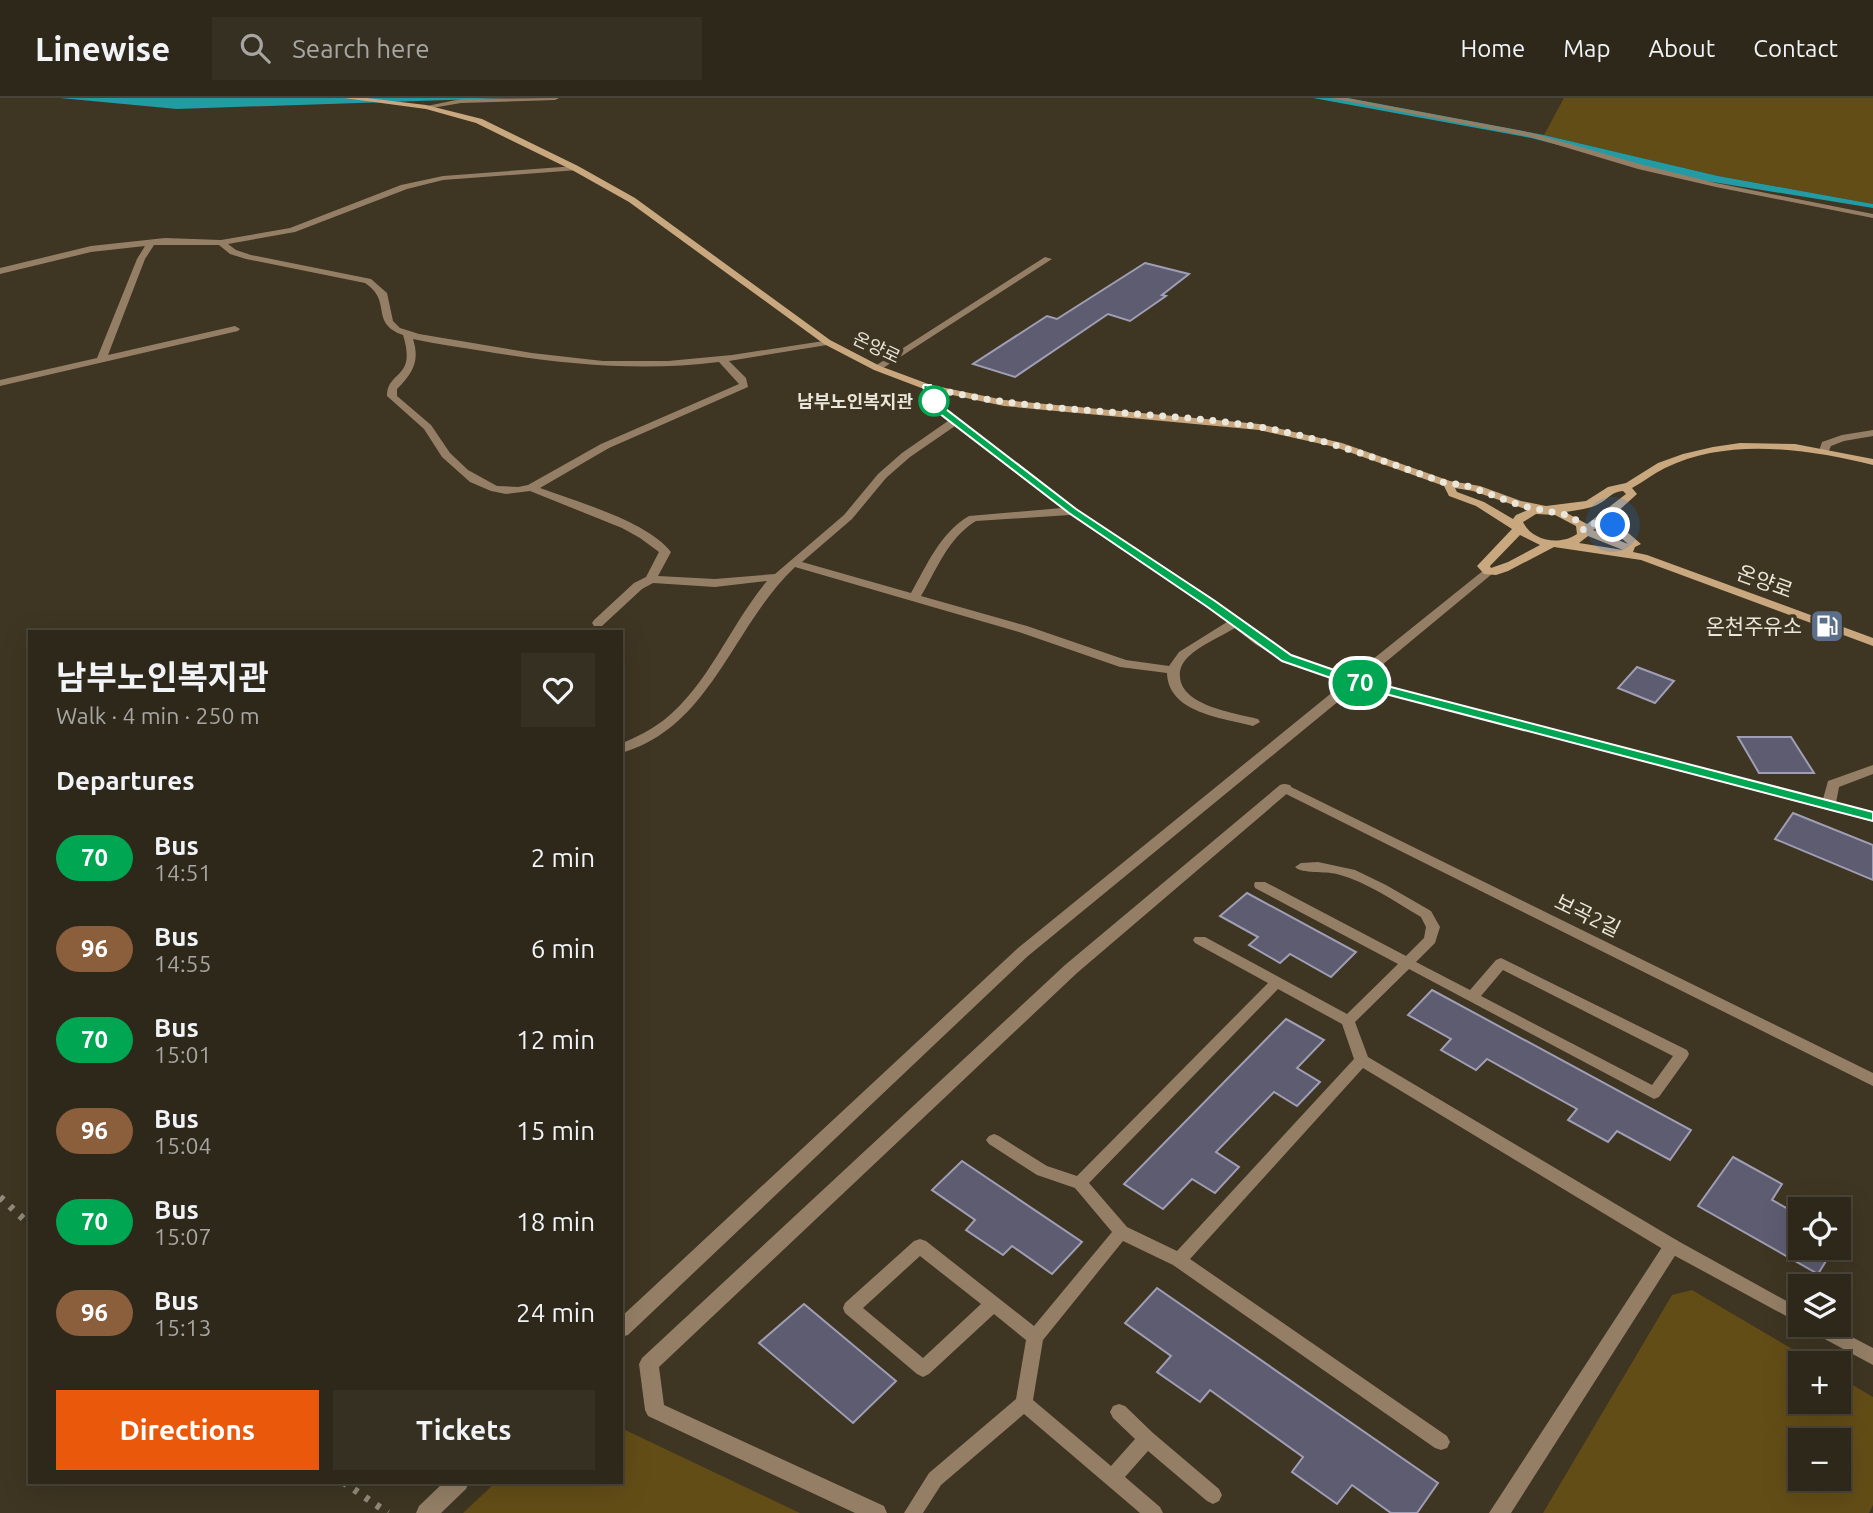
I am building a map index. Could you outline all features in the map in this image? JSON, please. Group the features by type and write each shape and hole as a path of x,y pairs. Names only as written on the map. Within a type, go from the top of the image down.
{"main road":[{"name":"온양로","path":"348,98 426,107 478,121 575,167 632,200 827,342 877,368 928,387 1015,404 1259,427 1338,445 1448,484"},
{"path":"1625,487 1632,494 1584,530 1580,539 1518,560 1502,572 1488,572 1483,566 1499,553 1519,528 1520,517 1535,511 1584,505 1598,500 1612,488 1625,487 1662,465 1705,453 1772,447 1824,451 1873,462"},
{"path":"1448,484 1462,484 1522,506 1567,515 1575,519 1584,530 1629,548 1643,557 1532,538 1480,504 1453,494 1448,484"},
{"path":"1610,513 1613,525 1637,545 1643,557"},
{"name":"온양로","path":"1643,557 1873,642"}],"street":[{"path":"426,107 461,101 555,98"},
{"path":"1335,98 1532,135 1703,182 1873,216"},
{"path":"0,271 92,249 151,243 221,243 308,226 424,181 472,174 575,167"},
{"path":"101,361 141,259 151,243"},
{"path":"221,243 233,252 249,257 368,281 381,288 387,299 388,322 407,334 572,362 654,364 722,360 827,342"},
{"path":"877,368 1048,259"},
{"path":"0,383 235,329"},
{"path":"407,334 414,358 410,369 392,388 391,396 423,423 444,453 470,478 503,492 516,493 531,488 605,446 744,385 743,380 722,360"},
{"path":"928,387 938,408 1072,511 1287,658 1356,682 1873,817"},
{"path":"623,748 649,736 675,718 694,698 776,577 848,517 873,486 898,462 955,421"},
{"path":"1824,451 1826,444 1842,438 1873,433"},
{"path":"531,488 635,530 661,544 665,552 651,579"},
{"path":"915,597 948,540 964,522 973,518 1072,511"},
{"path":"793,564 915,597 1124,664 1173,670"},
{"path":"623,1327 1023,952 1488,572"},
{"path":"598,623 638,586 651,579 715,583 776,577"},
{"path":"1235,622 1183,655 1173,670 1175,688 1185,700 1210,711 1253,722"},
{"path":"1829,805 1833,784 1873,769"},
{"name":"보곡2길","path":"877,1513 655,1410 649,1364 1071,969 1285,789 1873,1080"},
{"path":"1499,1513 1672,1246"},
{"path":"426,1513 457,1484"}],"lane":[{"path":"1301,867 1321,865 1345,870 1426,914 1433,927 1430,940 1348,1021"},
{"path":"1259,885 1654,1093 1682,1054 1502,963 1472,997"},
{"path":"1200,940 1348,1021 1362,1060 1672,1246 1788,1310"},
{"path":"1080,1183 1277,982"},
{"path":"1179,1260 1362,1060"},
{"path":"994,1140 1042,1171 1080,1183 1121,1232 1179,1260 1441,1442"},
{"path":"913,1513 934,1479 1024,1403 1035,1337 1121,1232"},
{"path":"992,1305 923,1369 850,1308 920,1246 1035,1337"},
{"path":"1836,1337 1873,1357"},
{"path":"1024,1403 1154,1513"},
{"path":"1119,1412 1147,1440 1213,1495"},
{"path":"1112,1478 1147,1440"}],"shaded area":[{"path":"1564,98 1873,98 1873,204 1718,176 1544,135"},
{"path":"1692,1290 1796,1351 1788,1351 1788,1414 1851,1414 1851,1384 1873,1397 1873,1505 1869,1513 1543,1513 1672,1295"},
{"path":"623,1429 800,1513 463,1513 494,1484 623,1484"}],"water":[{"path":"60,98 508,98 177,109"},
{"path":"1313,98 1348,98 1544,135 1718,176 1873,204 1873,208 1688,178 1531,138"}],"building":[{"path":"1145,263 1189,274 1162,295 1166,296 1130,321 1108,314 1015,377 973,364 1047,316 1057,319"},
{"path":"1637,667 1674,681 1655,703 1618,688"},
{"path":"1738,737 1791,737 1814,773 1759,773"},
{"path":"1793,813 1873,845 1873,880 1775,839"},
{"path":"1247,893 1356,952 1331,977 1290,954 1280,963 1249,945 1258,937 1220,916"},
{"path":"1432,990 1691,1130 1670,1160 1617,1131 1608,1142 1568,1120 1577,1109 1487,1059 1476,1070 1441,1050 1451,1039 1408,1015"},
{"path":"1286,1019 1324,1040 1297,1068 1320,1082 1297,1106 1274,1092 1216,1152 1239,1167 1215,1193 1192,1179 1163,1209 1124,1184"},
{"path":"1733,1157 1782,1184 1772,1200 1788,1209 1788,1257 1698,1206"},
{"path":"962,1161 1082,1242 1052,1274 1012,1246 1003,1255 966,1230 975,1220 932,1190"},
{"path":"1793,1260 1827,1260 1818,1274"},
{"path":"1157,1288 1438,1483 1417,1513 1391,1513 1352,1485 1337,1504 1292,1472 1303,1457 1210,1390 1200,1402 1157,1372 1171,1356 1125,1323"},
{"path":"804,1304 896,1381 853,1423 759,1343"}],"railway":[{"path":"0,1197 28,1223"},
{"path":"346,1484 388,1513"}],"bus line":[{"name":"70","path":"928,387 938,408 1072,511 1211,603 1259,641 1287,658 1356,682 1873,817"}],"place":[{"name":"남부노인복지관","path":"934,401"},
{"name":"온천주유소","path":"1827,626"}],"route":[{"path":"934,401 928,387 1004,403 1259,427 1338,445 1448,484 1462,484 1522,506 1567,515 1581,524 1584,530 1610,513 1613,525"}]}
